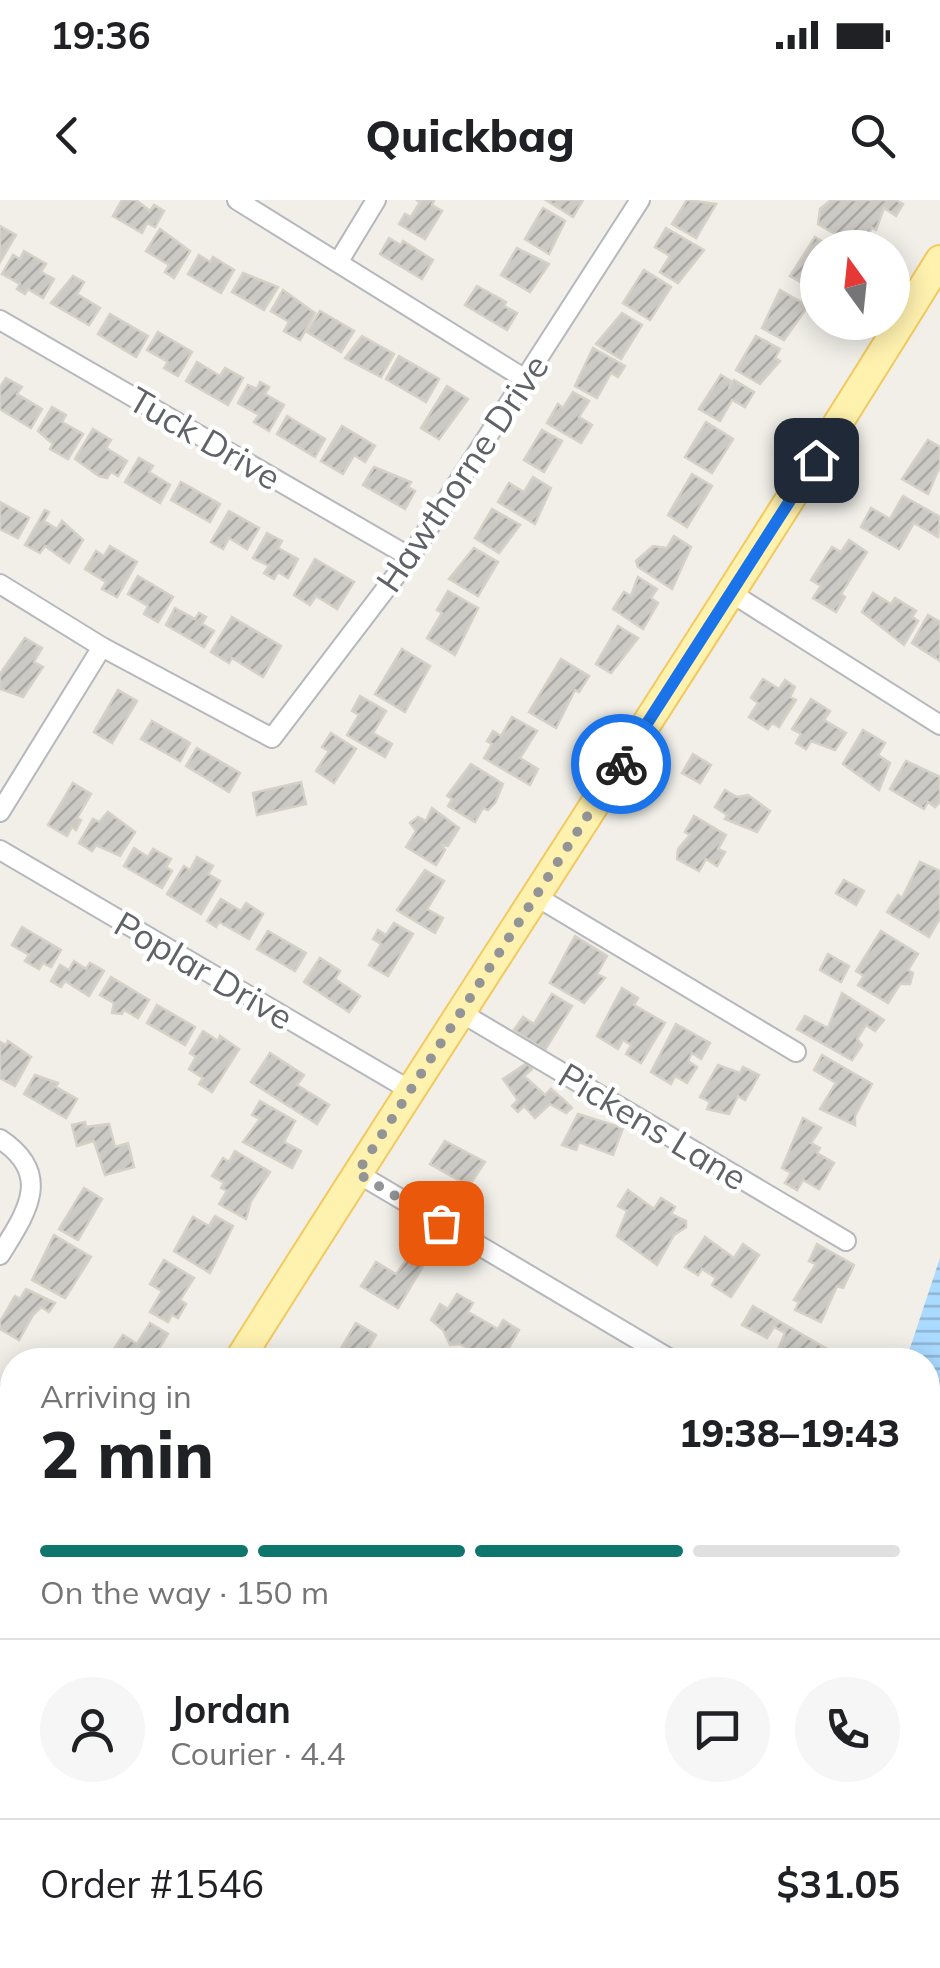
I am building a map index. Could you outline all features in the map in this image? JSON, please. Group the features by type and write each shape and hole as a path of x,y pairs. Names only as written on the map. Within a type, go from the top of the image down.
{"main road":[{"path":"247,1348 408,1089 733,594 940,260"}],"street":[{"path":"237,200 340,260 525,379"},
{"path":"340,260 376,200"},
{"name":"Hawthorne Drive","path":"102,647 272,738 410,556 640,200"},
{"name":"Tuck Drive","path":"0,320 410,556"},
{"path":"0,584 102,647 0,812"},
{"path":"733,594 940,725"},
{"name":"Poplar Drive","path":"0,850 408,1089"},
{"path":"537,897 796,1052"},
{"name":"Pickens Lane","path":"460,1012 846,1241"},
{"path":"0,1139 16,1149 31,1181 31,1206 0,1255"},
{"path":"357,1173 652,1348"}],"water":[{"path":"940,1258 940,1348 910,1348"}],"building":[{"path":"122,200 136,200 150,211 154,205 164,211 155,227 147,223 142,233 113,216"},
{"path":"416,200 434,200 432,205 442,211 425,239 399,224 405,214 411,217 420,202"},
{"path":"546,200 583,200 573,217"},
{"path":"687,200 716,204 696,238 672,224"},
{"path":"831,200 896,200 903,204 896,216 884,208 876,230 828,230 818,224 820,209"},
{"path":"543,208 565,221 549,254 525,239"},
{"path":"0,226 16,235 0,262"},
{"path":"666,228 704,250 678,283 660,272 670,256 655,247"},
{"path":"160,229 190,251 174,278 165,272 169,265 146,251"},
{"path":"389,238 401,245 403,241 433,260 422,279 380,254"},
{"path":"517,248 549,264 530,292 501,275"},
{"path":"24,251 46,264 41,272 54,279 43,298 28,289 25,294 17,289 20,284 2,274 13,255 20,259"},
{"path":"199,255 210,262 213,257 234,270 221,293 188,274"},
{"path":"800,260 800,282 790,276"},
{"path":"644,270 671,287 650,320 623,303"},
{"path":"243,273 278,287 264,310 232,292"},
{"path":"73,276 84,282 77,294 100,308 89,325 51,303"},
{"path":"477,286 517,313 507,330 465,305"},
{"path":"283,290 315,313 300,340 284,331 289,322 271,311"},
{"path":"780,290 800,301 800,317 784,340 762,328"},
{"path":"320,311 354,331 341,352 307,332"},
{"path":"622,313 642,325 621,359 596,344"},
{"path":"110,314 148,336 136,357 98,334"},
{"path":"158,332 192,352 178,376 164,368 168,362 147,350"},
{"path":"362,336 394,354 381,377 345,358"},
{"path":"756,336 780,349 775,358 780,361 760,384 736,370"},
{"path":"593,348 625,366 618,377 611,373 597,398 575,386"},
{"path":"399,356 439,379 426,402 386,379"},
{"path":"197,362 220,376 225,368 243,378 228,405 186,381"},
{"path":"721,375 731,381 729,389 734,380 754,392 745,407 732,400 720,421 699,409"},
{"path":"6,378 22,387 17,394 42,409 31,428 0,409 0,387"},
{"path":"260,382 269,387 265,394 284,405 269,431 254,422 259,415 238,403 248,385 257,389"},
{"path":"447,386 468,399 439,439 421,428"},
{"path":"573,392 589,401 579,417 592,425 581,443 547,423 558,404 563,408"},
{"path":"52,407 66,415 62,422 83,434 68,459 50,449 53,444 38,431"},
{"path":"287,416 325,439 315,457 277,434"},
{"path":"706,422 733,439 712,473 685,457"},
{"path":"342,426 375,446 365,462 354,455 343,474 321,461"},
{"path":"93,429 111,440 106,448 127,461 118,476 111,472 107,478 99,476 75,459"},
{"path":"542,430 562,441 544,472 524,460"},
{"path":"928,440 940,447 940,466 928,494 902,479"},
{"path":"139,458 153,466 149,472 170,485 160,503 125,482"},
{"path":"374,467 411,482 408,487 415,491 405,509 363,485"},
{"path":"692,474 712,486 687,527 668,515"},
{"path":"533,477 551,488 535,524 498,502 509,483 524,492"},
{"path":"181,482 220,504 210,522 171,500"},
{"path":"903,496 940,517 938,537 914,523 899,549 861,527 871,508 890,519"},
{"path":"0,502 29,518 18,538 0,529"},
{"path":"492,509 520,525 499,553 475,538"},
{"path":"45,510 49,512 44,521 57,529 62,521 83,540 69,563 45,546 40,553 25,545"},
{"path":"229,511 259,528 247,549 229,538 223,549 211,542"},
{"path":"267,533 282,541 278,548 298,559 288,578 278,572 274,579 264,573 269,566 253,558"},
{"path":"674,536 691,547 672,589 638,567 636,561 653,546 667,548"},
{"path":"849,540 867,552 841,594 845,597 836,612 813,598 821,586 811,580 832,547 841,552"},
{"path":"110,546 137,562 117,597 102,589 106,582 85,569 96,551 104,556"},
{"path":"474,548 498,562 478,596 449,579"},
{"path":"315,559 354,582 337,609 316,596 310,605 294,595"},
{"path":"138,576 173,597 158,622 144,614 148,606 128,594"},
{"path":"638,577 657,589 651,598 658,603 643,629 613,609 624,592 631,596"},
{"path":"448,591 478,608 455,655 427,638 442,613 437,610"},
{"path":"873,593 891,604 895,598 916,611 912,617 918,621 904,645 862,612"},
{"path":"175,608 195,619 199,613 206,617 202,624 214,631 204,647 166,625"},
{"path":"928,615 940,622 940,661 912,643"},
{"path":"232,617 281,646 263,677 232,658 229,663 211,652"},
{"path":"618,626 638,638 611,673 596,664"},
{"path":"25,638 42,648 34,662 43,667 23,697 0,689 0,674"},
{"path":"402,649 430,666 405,712 375,694"},
{"path":"561,659 589,676 579,692 575,690 556,728 529,712"},
{"path":"763,679 779,689 785,680 795,687 790,697 796,700 779,727 772,723 768,729 749,717 758,703 751,698"},
{"path":"118,690 137,701 112,743 94,732"},
{"path":"360,696 386,711 373,733 392,744 385,757 347,735 359,715 352,711"},
{"path":"811,699 830,711 824,720 846,733 835,750 811,741 806,749 796,743 801,734 792,729"},
{"path":"512,717 537,731 520,758 538,769 530,785 484,758 492,744 487,741 493,731 501,736"},
{"path":"152,721 190,743 180,761 141,739"},
{"path":"863,730 885,743 878,755 890,763 879,790 843,764"},
{"path":"331,733 356,749 334,783 316,771 329,751 322,747"},
{"path":"197,748 240,773 229,792 186,766"},
{"path":"693,754 711,765 700,783 682,773"},
{"path":"906,761 940,777 940,802 935,807 928,802 924,809 890,789"},
{"path":"471,764 503,784 495,803 488,810 483,808 475,822 448,806 452,799 447,796"},
{"path":"301,782 306,804 257,815 253,793"},
{"path":"73,783 91,794 77,818 81,820 76,830 72,827 67,836 48,825"},
{"path":"725,790 737,797 748,795 770,811 757,832 725,819 727,815 715,807"},
{"path":"432,808 459,828 448,846 442,845 445,850 436,865 406,847 416,831 410,823 418,817 426,821"},
{"path":"108,812 135,832 120,856 96,845 92,851 79,843 93,819 99,822"},
{"path":"694,816 726,835 718,849 725,852 717,866 706,859 699,871 677,859 678,849 690,835 685,832"},
{"path":"134,848 148,857 153,849 171,859 166,867 172,871 162,888 124,866"},
{"path":"197,857 213,866 208,874 220,881 201,914 167,894 184,866 190,870"},
{"path":"920,862 940,871 940,918 929,937 887,912 898,895 902,898"},
{"path":"425,870 444,881 427,909 443,918 435,933 397,910"},
{"path":"844,880 864,891 856,905 836,893"},
{"path":"221,899 241,911 246,903 263,914 249,939 219,922 216,927 207,921"},
{"path":"394,923 413,934 388,976 369,965 381,944 373,939 378,930 386,935"},
{"path":"22,927 61,950 51,967 43,963 39,969 25,961 29,955 12,945"},
{"path":"268,931 306,953 295,971 257,949"},
{"path":"881,931 918,954 908,970 913,973 910,984 900,984 888,1003 858,985 864,976 856,971"},
{"path":"575,936 607,956 597,974 605,978 584,1003 550,983"},
{"path":"828,954 849,966 841,982 820,970"},
{"path":"320,958 340,971 335,979 360,996 349,1012 304,982"},
{"path":"74,961 86,969 90,963 104,971 89,996 65,981 61,987 51,981 60,965 69,970"},
{"path":"111,977 149,1000 138,1018 124,1010 122,1014 112,1013 114,1003 100,995"},
{"path":"622,988 638,998 634,1005 665,1023 641,1063 626,1054 631,1045 623,1040 618,1049 597,1036"},
{"path":"842,993 884,1020 875,1031 866,1025 857,1039 862,1045 852,1060 797,1029 805,1016 828,1028"},
{"path":"552,994 572,1006 545,1050 514,1030 523,1017 534,1024"},
{"path":"157,1005 195,1027 185,1045 147,1023"},
{"path":"676,1024 710,1043 701,1059 692,1053 688,1061 697,1067 687,1083 675,1076 671,1084 651,1072"},
{"path":"203,1031 218,1041 220,1036 239,1049 212,1092 199,1084 203,1078 189,1069 196,1057 190,1053"},
{"path":"8,1041 31,1057 15,1086 0,1078 0,1042 6,1045"},
{"path":"270,1053 304,1075 297,1085 329,1105 317,1124 251,1082"},
{"path":"822,1055 872,1084 855,1116 855,1125 820,1109 836,1083 814,1070"},
{"path":"527,1063 532,1069 524,1076 545,1095 551,1089 572,1108 566,1113 550,1104 535,1118 524,1106 518,1112 512,1106 518,1100 503,1079"},
{"path":"718,1065 740,1073 743,1067 759,1075 745,1100 738,1096 729,1114 707,1109 710,1102 700,1097"},
{"path":"35,1075 58,1083 56,1087 77,1099 66,1118 24,1094"},
{"path":"260,1101 295,1121 284,1142 301,1151 292,1168 243,1142 260,1119 252,1115"},
{"path":"578,1114 623,1128 613,1155 579,1142 576,1150 562,1145"},
{"path":"803,1118 821,1128 811,1143 820,1148 817,1153 834,1163 819,1189 803,1180 797,1190 785,1183 791,1173 782,1168"},
{"path":"85,1122 86,1127 109,1124 115,1147 128,1143 134,1167 105,1175 94,1141 77,1146 72,1125"},
{"path":"445,1141 485,1162 469,1186 430,1164"},
{"path":"235,1151 270,1172 251,1201 246,1219 219,1204 227,1191 221,1188 224,1183 212,1176 223,1158 229,1162"},
{"path":"84,1188 102,1199 78,1240 59,1229"},
{"path":"628,1190 654,1209 661,1198 675,1207 671,1214 686,1221 686,1227 674,1235 657,1265 617,1236 627,1211 618,1206"},
{"path":"215,1216 233,1226 210,1273 174,1251 193,1217 209,1226"},
{"path":"54,1235 91,1257 65,1298 32,1280"},
{"path":"705,1237 734,1258 743,1244 759,1255 731,1297 712,1285 716,1278 702,1269 698,1275 685,1267"},
{"path":"817,1244 854,1265 843,1288 837,1286 821,1322 795,1310 799,1302 794,1300 816,1264 809,1261"},
{"path":"410,1255 423,1266 398,1308 361,1286 376,1262 396,1274"},
{"path":"164,1260 194,1278 180,1300 186,1304 178,1318 172,1315 168,1322 150,1312 162,1291 150,1284"},
{"path":"26,1289 55,1303 49,1312 41,1307 33,1315 19,1340 0,1329 0,1322 15,1296 20,1299"},
{"path":"457,1294 473,1303 468,1312 498,1329 503,1320 519,1330 509,1348 450,1345 443,1330 431,1320 440,1304 448,1309"},
{"path":"753,1306 825,1348 779,1348 785,1333 774,1327 767,1338 742,1325"},
{"path":"150,1323 168,1334 159,1348 115,1348 123,1335 137,1344"},
{"path":"356,1323 376,1335 369,1348 341,1348"}],"way so far":[{"path":"441,1223 357,1173 621,764"}],"route":[{"path":"621,764 816,460"}]}
